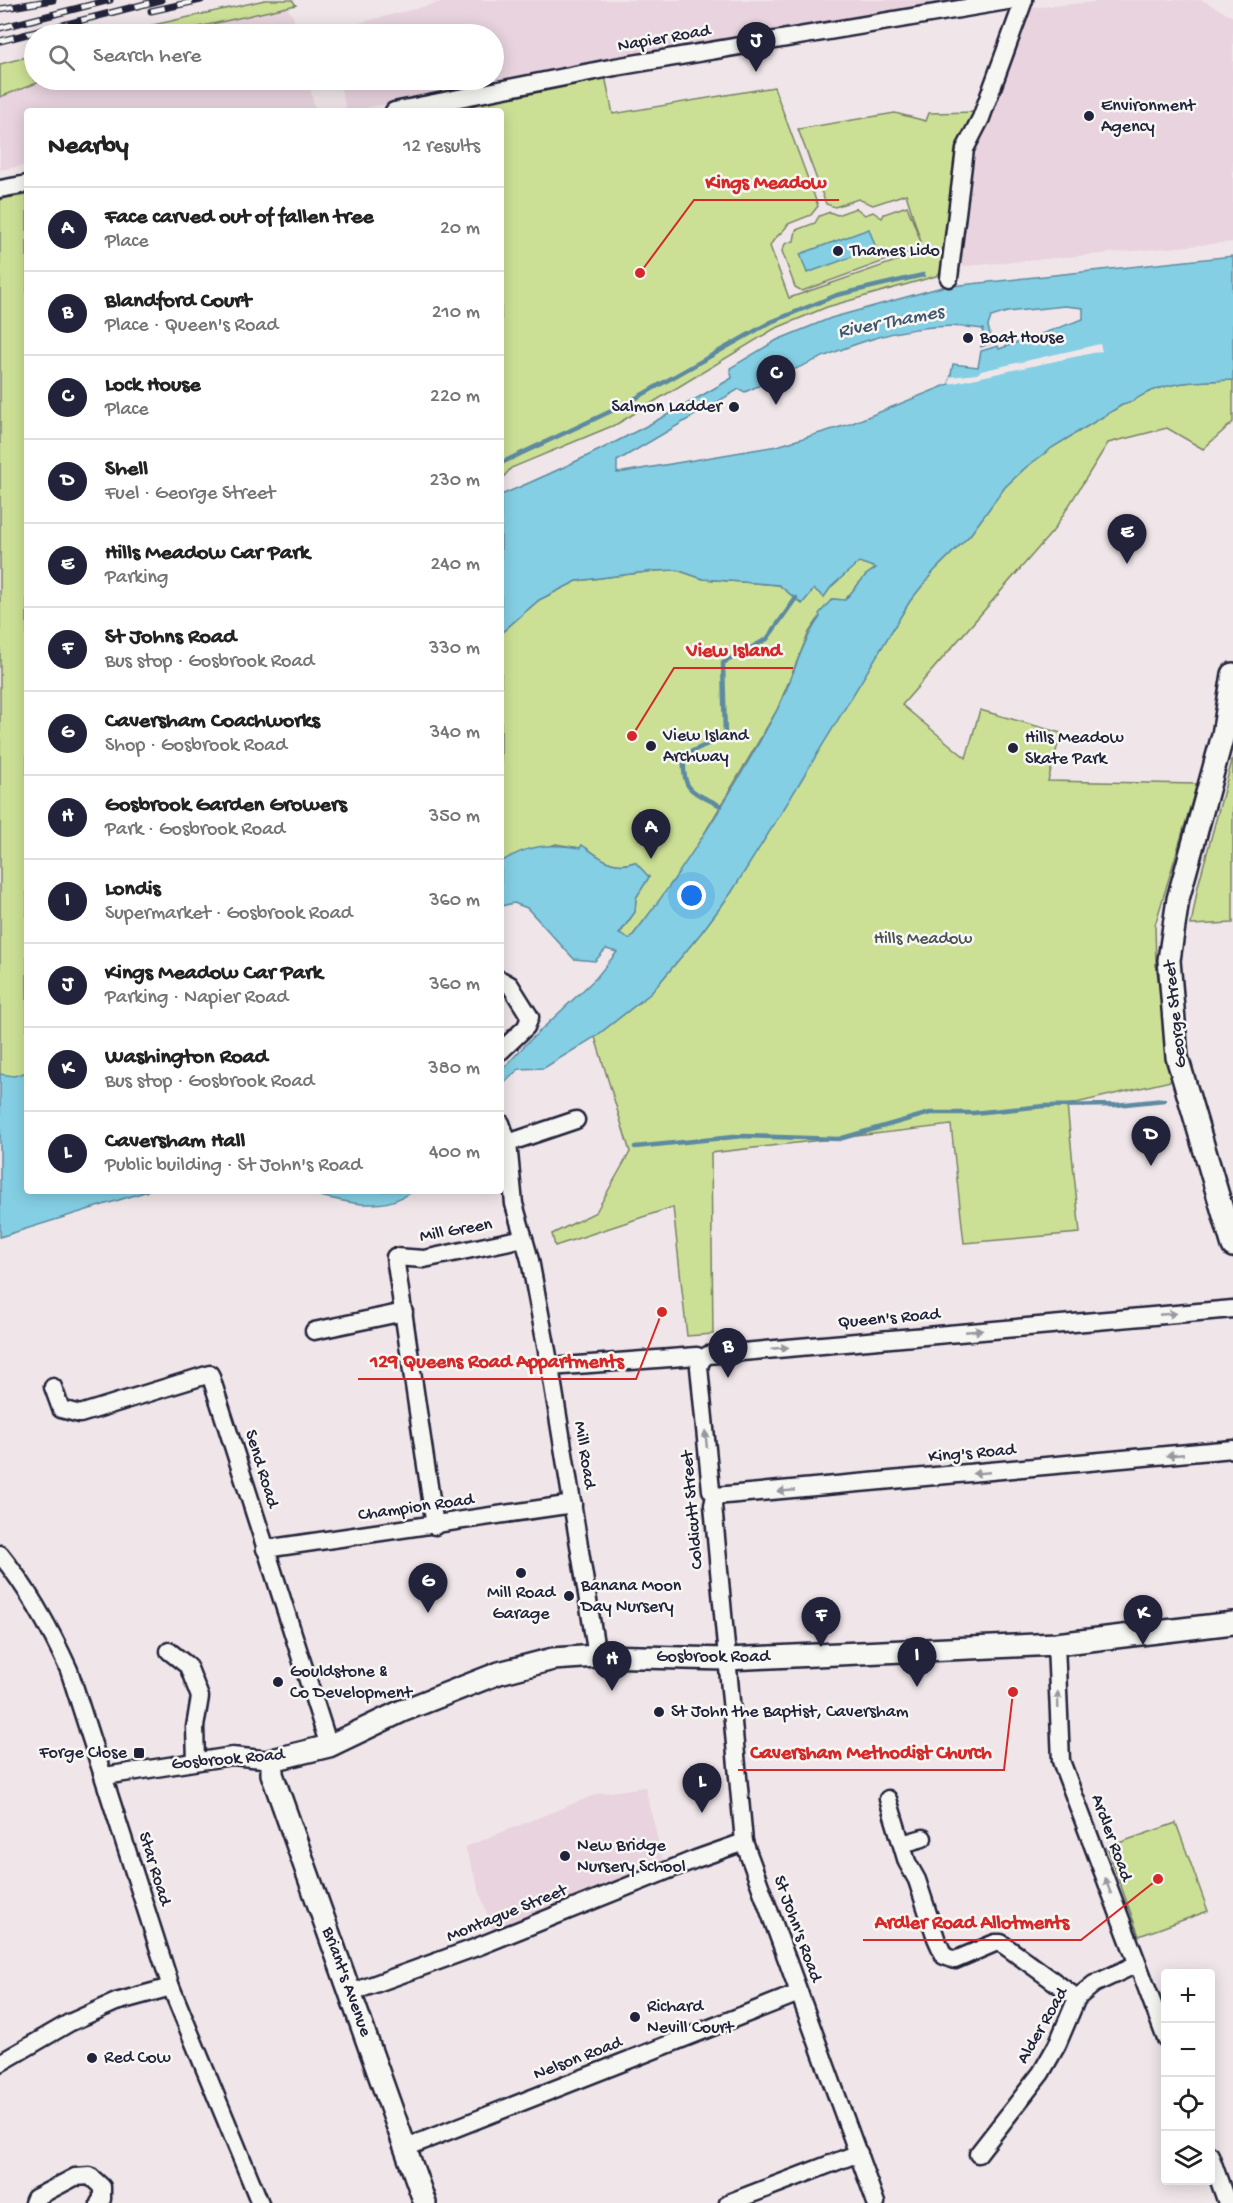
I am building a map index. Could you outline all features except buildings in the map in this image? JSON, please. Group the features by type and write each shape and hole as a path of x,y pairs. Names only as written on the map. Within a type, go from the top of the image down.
{"main road":[{"name":"George Street","path":"1233,674 1223,735 1178,899 1169,960 1177,1057 1233,1246"},
{"name":"Gosbrook Road","path":"272,1760 329,1746 402,1711 498,1673 553,1659 597,1656 727,1659 1056,1644 1233,1623"},
{"name":"Briant's Avenue","path":"272,1760 272,1774 425,2203"}],"street":[{"name":"Napier Road","path":"504,89 615,67 1013,0"},
{"path":"949,278 964,149 981,118 1024,0"},
{"name":"Napier Road","path":"409,108 499,90"},
{"path":"0,189 24,185"},
{"path":"504,982 510,986 530,1017 526,1027 504,1048"},
{"path":"508,1143 576,1120"},
{"name":"Mill Road","path":"504,1132 508,1143 514,1204 530,1260 550,1367 597,1656"},
{"name":"Mill Green","path":"404,1312 395,1257 424,1258 524,1238"},
{"name":"Queen's Road","path":"550,1367 697,1356 702,1359 708,1355 1233,1309"},
{"path":"314,1331 404,1312 435,1526"},
{"name":"Coldicutt Street","path":"702,1359 699,1367 711,1490 715,1496 713,1506 727,1659"},
{"name":"Send Road","path":"52,1387 61,1409 80,1414 210,1374 329,1746"},
{"name":"King's Road","path":"715,1496 1233,1449"},
{"name":"Champion Road","path":"265,1549 435,1526 573,1504"},
{"name":"Star Road","path":"0,1554 22,1581 50,1629 69,1670 105,1776 171,1987 260,2203"},
{"name":"Ardler Road","path":"1056,1644 1061,1761 1161,2026"},
{"path":"169,1651 188,1666 200,1697 195,1726 196,1761"},
{"name":"St John's Road","path":"727,1659 744,1842 876,2203"},
{"name":"Gosbrook Road","path":"105,1776 232,1756 272,1760"},
{"path":"888,1799 902,1844 944,1956 955,1960 995,1943 1001,1943 1077,1998"},
{"path":"902,1844 923,1838"},
{"name":"Montague Street","path":"350,1994 477,1947 744,1842"},
{"name":"Alder Road","path":"978,2154 1041,2073 1057,2045 1077,1998 1094,1984 1137,1965"},
{"path":"0,2063 69,2023 116,2002 171,1987"},
{"name":"Nelson Road","path":"405,2148 799,1993"},
{"path":"735,2202 859,2153"},
{"path":"1215,2169 1227,2203"},
{"path":"33,2203 35,2198 75,2178 90,2176 102,2187 102,2199 99,2203"}],"shaded area":[{"path":"449,0 975,0 504,83 504,24 355,24"},
{"path":"1116,0 1202,0 1233,17 1233,242 956,267 968,151 1028,8"},
{"path":"285,6 293,16 295,24 196,24"},
{"path":"24,84 24,90 310,90 315,108 24,108 24,166 0,170 0,93"},
{"path":"341,90 466,90 364,108 346,108"},
{"name":"New Bridge Nursery School","path":"645,1787 664,1865 493,1932 465,1847 597,1794"}],"green space":[{"path":"265,0 292,0 296,5 212,24 158,24"},
{"path":"24,58 24,88 0,97 0,64"},
{"path":"605,76 613,114 774,87 818,206 811,215 788,224 770,246 789,298 919,253 922,248 896,257 894,252 890,259 802,291 795,287 782,251 785,244 794,241 796,230 815,223 819,216 830,212 837,215 856,208 865,215 873,212 882,218 884,214 907,206 921,242 906,194 873,205 858,199 835,207 826,204 798,129 895,113 926,121 929,113 978,112 945,268 936,276 827,307 774,329 617,424 511,468 504,476 504,108 451,108"},
{"path":"24,195 24,1079 0,1083 0,199"},
{"name":"Hills Meadow","path":"1233,380 1233,422 1203,449 1167,428 1108,443 1053,531 902,705 966,758 980,710 1061,733 1048,781 1197,784 1155,925 1156,966 1175,1080 1067,1105 1080,1233 964,1243 951,1125 711,1153 713,1334 687,1336 673,1207 555,1246 552,1234 596,1212 630,1152 595,1037 651,993 731,893 910,601 934,571 970,535 1005,487 1053,447 1143,394 1176,384"},
{"path":"859,561 876,568 866,575 845,600 832,599 809,632 777,710 674,882 630,939 619,935 635,912 636,898 649,877 635,862 613,864 582,845 580,848 556,844 504,861 504,630 539,600 577,581 654,571 677,570 703,579 779,585 802,604 814,589 824,597 831,587"},
{"path":"1233,757 1233,923 1191,925 1198,886"},
{"path":"1176,1823 1208,1911 1139,1936 1107,1847"}],"water":[{"name":"Thames Lido","path":"869,229 876,248 807,273 800,254"},
{"name":"River Thames","path":"1233,256 1233,380 1199,381 1153,390 1122,405 1053,447 1005,487 970,535 934,571 910,601 731,893 651,993 595,1037 544,1068 519,1069 504,1083 504,1068 596,978 617,952 606,949 595,961 574,959 527,908 514,903 504,905 504,860 520,852 539,847 580,848 582,845 613,864 635,862 649,877 636,898 635,912 619,934 630,939 689,857 743,771 782,700 807,640 820,617 819,614 832,599 845,600 866,575 876,568 859,562 831,587 824,597 814,589 802,604 779,585 703,579 677,570 577,581 539,600 504,630 504,494 618,441 732,378 730,368 777,340 831,318 942,287","holes":["1065,306 1083,308 1083,319 999,349 998,346 981,351 978,367 953,364 949,384 850,424 777,446 617,473 617,461 739,389 745,392 861,342 921,328 952,326 983,329 981,347 992,343 988,326 991,317 1007,312"]},
{"path":"24,1073 24,1194 138,1194 0,1237 0,1074 14,1076"},
{"path":"313,1194 407,1194 386,1203 343,1201"}],"pier":[{"path":"1100,344 1102,351 949,384 950,377 977,374 981,371"}],"waterway":[{"path":"504,462 622,406 771,322 837,295 923,275"},
{"path":"721,806 695,793 690,788 685,776 684,755 725,736 723,663 767,639 796,598"},
{"path":"635,1147 743,1136 839,1139 930,1113 973,1113 1044,1106 1116,1105 1164,1100"}],"railway":[{"path":"0,9 53,0"},
{"path":"0,28 110,0"},
{"path":"67,24 161,0"},
{"path":"151,11 201,0"},
{"path":"0,41 24,35"}],"place":[{"name":"Kings Meadow Car Park","path":"756,72"},
{"name":"Environment Agency","path":"1089,116"},
{"name":"Thames Lido","path":"838,251"},
{"name":"Kings Meadow","path":"640,273"},
{"name":"Boat House","path":"968,338"},
{"name":"Lock House","path":"776,405"},
{"name":"Salmon Ladder","path":"734,407"},
{"name":"Hills Meadow Car Park","path":"1127,564"},
{"name":"View Island","path":"632,736"},
{"name":"View Island Archway","path":"651,746"},
{"name":"Hills Meadow Skate Park","path":"1013,748"},
{"name":"Face carved out of fallen tree","path":"651,859"},
{"name":"Shell","path":"1151,1166"},
{"name":"129 Queens Road Appartments","path":"662,1312"},
{"name":"Blandford Court","path":"728,1378"},
{"name":"Mill Road Garage","path":"521,1573"},
{"name":"Banana Moon Day Nursery","path":"569,1596"},
{"name":"Caversham Coachworks","path":"428,1613"},
{"name":"Washington Road","path":"1143,1645"},
{"name":"St Johns Road","path":"821,1647"},
{"name":"Gouldstone & Co Development","path":"278,1682"},
{"name":"Londis","path":"917,1687"},
{"name":"Gosbrook Garden Growers","path":"612,1691"},
{"name":"Caversham Methodist Church","path":"1013,1692"},
{"name":"St John the Baptist, Caversham","path":"659,1712"},
{"name":"Forge Close","path":"139,1753"},
{"name":"Caversham Hall","path":"702,1813"},
{"name":"New Bridge Nursery School","path":"565,1856"},
{"name":"Ardler Road Allotments","path":"1158,1879"},
{"name":"Richard Nevill Court","path":"635,2017"},
{"name":"Red Cow","path":"92,2058"}]}
